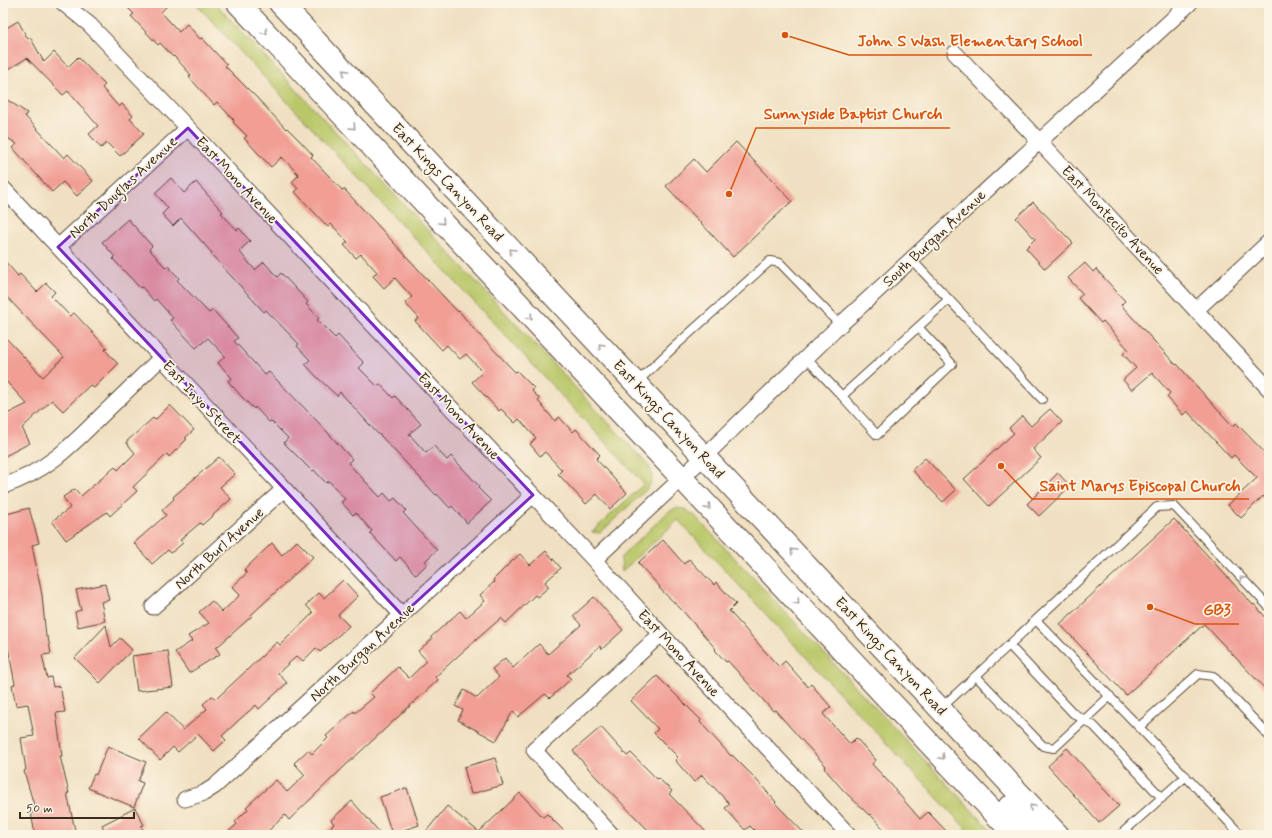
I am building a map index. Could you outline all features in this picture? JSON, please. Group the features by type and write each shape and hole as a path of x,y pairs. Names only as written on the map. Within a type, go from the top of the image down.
{"main road":[{"name":"East Kings Canyon Road","path":"238,3 1015,835"},
{"name":"East Kings Canyon Road","path":"280,3 1058,835"},
{"path":"896,708 946,739 1034,835"}],"street":[{"name":"East Mono Avenue","path":"63,3 90,25 188,128 594,560 849,835"},
{"name":"South Burgan Avenue","path":"682,478 840,325 1190,3"},
{"name":"East Montecito Avenue","path":"955,53 1039,141 1269,389"},
{"name":"North Douglas Avenue","path":"58,247 188,128"},
{"name":"East Inyo Street","path":"3,188 402,615"},
{"path":"1196,310 1269,242"},
{"path":"3,486 33,474 69,447 161,358"},
{"path":"594,560 682,478"},
{"name":"North Burl Avenue","path":"153,607 284,489"},
{"name":"North Burgan Avenue","path":"185,799 215,786 533,495"},
{"path":"612,835 534,750 661,634"}],"lane":[{"path":"911,260 1042,399"},
{"path":"636,383 770,261 780,263 840,325"},
{"path":"842,396 949,299"},
{"path":"806,358 877,435 952,364 918,327"},
{"path":"940,709 1157,507 1174,506 1269,607"},
{"path":"1036,620 1241,835"},
{"path":"1009,645 1073,713 1094,726 1162,798"},
{"path":"1139,727 1198,674 1213,676 1269,736"},
{"path":"976,676 1043,746 1054,748 1110,696"},
{"path":"1120,835 1186,776"}],"highlighted area":[{"path":"188,128 533,495 402,615 58,247"}],"green space":[{"path":"195,3 215,3 649,466 652,477 648,488 600,533 592,532 644,484"},
{"path":"676,508 685,509 695,516 995,835 972,835 678,520 622,571 621,557 668,512"}],"building":[{"path":"123,3 170,3 161,12 179,32 187,24 200,39 202,38 227,65 225,66 313,155 311,157 342,190 344,189 515,372 517,371 534,388 532,391 540,399 538,401 555,421 559,417 573,432 576,429 600,455 596,459 627,493 610,509 597,494 586,504 558,474 562,470 545,452 540,456 530,444 536,438 519,419 515,423 501,409 499,411 472,382 483,372 466,354 460,359 447,345 442,350 415,321 419,318 405,303 412,297 395,278 384,288 373,276 377,272 361,254 356,258 344,245 348,242 331,224 328,227 295,192 298,189 292,182 299,175 282,157 271,167 244,138 247,136 233,122 234,120 217,102 214,105 189,77 191,75 160,43 158,45 131,16 134,14"},
{"path":"18,21 28,39 30,37 44,62 54,52 68,67 78,57 105,85 102,88 119,107 122,104 133,116 130,119 144,134 120,156 107,143 101,148 89,134 98,126 68,91 63,95 27,58 7,70 3,62 3,30"},
{"path":"3,97 27,113 25,116 64,158 68,154 93,181 77,196 63,182 52,192 13,148 17,144 3,135"},
{"path":"736,142 792,201 733,257 666,186 694,159 706,172"},
{"path":"171,178 184,193 196,182 223,212 221,213 237,230 239,228 250,241 239,251 255,270 264,262 277,277 281,273 308,302 306,304 319,318 317,320 335,338 338,335 364,363 359,368 377,386 380,384 393,398 395,396 421,424 409,434 426,453 434,446 447,460 451,456 491,501 467,523 452,506 450,508 437,494 436,495 340,392 337,396 317,377 305,364 310,360 297,346 299,344 266,310 264,312 211,254 212,253 181,218 173,226 162,214 168,208 155,193"},
{"path":"1033,202 1073,243 1045,269 1026,248 1035,239 1016,218"},
{"path":"128,219 152,246 149,249 166,268 168,266 179,278 177,280 209,313 213,310 238,338 234,341 265,375 269,372 352,459 348,463 380,497 384,493 391,501 395,498 406,510 403,513 437,550 425,561 427,564 416,575 400,557 396,561 370,533 372,531 356,513 353,515 341,502 345,499 329,481 326,483 314,470 312,471 284,443 288,438 271,421 269,422 255,407 254,409 242,397 228,381 232,378 218,363 225,356 208,338 196,348 170,320 173,318 156,299 154,301 142,287 140,288 113,259 115,257 102,242"},
{"path":"3,259 18,276 20,274 37,292 46,283 55,292 51,296 70,316 74,313 107,348 105,350 118,364 94,388 90,385 63,411 52,400 22,428 30,443 3,457 3,416 27,404 3,378 3,335 43,377 64,357 3,293"},
{"path":"1085,263 1093,272 1096,269 1125,301 1121,305 1233,426 1236,423 1269,457 1269,503 1263,496 1241,518 1228,505 1257,478 1234,455 1231,458 1187,411 1183,415 1167,397 1170,393 1152,373 1132,390 1123,380 1136,368 1123,354 1128,349 1103,321 1101,323 1078,298 1083,294 1068,278"},
{"path":"170,405 194,430 169,457 167,454 133,487 137,491 110,516 107,512 66,540 52,521 70,508 63,497 75,489 81,496 115,467 118,470 135,453 126,442 153,418 155,420"},
{"path":"1050,409 1062,422 1033,449 1041,458 989,506 964,479 1014,433 1009,428 1022,416 1031,426"},
{"path":"219,457 235,474 220,487 231,499 202,525 200,523 180,540 183,543 171,553 168,550 152,564 134,543 166,515 162,510 174,499 173,497"},
{"path":"925,458 956,490 943,502 912,470"},
{"path":"1058,473 1070,486 1039,516 1027,504"},
{"path":"29,508 39,543 32,545 42,595 46,637 48,637 51,654 42,655 47,678 51,677 53,687 60,686 65,712 56,713 62,756 60,756 69,793 67,793 76,835 35,835 31,812 36,812 24,771 26,770 21,738 34,736 28,704 16,706 12,685 15,684 3,616 3,515"},
{"path":"1174,519 1269,621 1269,693 1204,624 1126,695 1060,624"},
{"path":"663,540 684,564 689,559 714,585 716,582 736,604 729,611 779,667 785,661 808,687 811,684 831,707 823,714 850,744 856,738 876,760 872,764 920,819 928,812 950,835 889,835 870,814 869,815 843,790 824,768 826,766 775,710 773,711 728,661 726,662 681,609 659,588 660,587 638,563"},
{"path":"297,541 313,557 251,615 252,616 216,648 220,654 189,673 175,652 192,641 188,636 209,623 199,612 212,601 222,612 240,595 232,587 247,573 244,570 272,543 282,555"},
{"path":"546,551 561,568 545,582 549,587 537,597 535,595 506,623 501,618 459,655 435,677 438,680 289,820 285,815 264,835 225,835 237,824 235,822 248,809 246,807 276,780 287,792 305,775 294,763 308,750 312,754 328,738 326,736 354,711 355,713 374,697 370,693 398,667 409,678 427,661 418,651 460,611 466,618 485,601 480,595 520,554 530,565"},
{"path":"343,580 358,596 338,615 349,626 320,652 316,648 303,661 297,656 278,673 287,683 259,709 256,705 240,719 222,736 226,740 214,751 198,734 178,752 173,747 160,760 139,738 166,712 183,730 207,709 203,704 212,696 216,699 277,642 280,645 313,613 306,605 319,593 324,598"},
{"path":"105,584 109,600 101,602 105,621 78,627 75,612 81,610 76,590"},
{"path":"594,597 623,630 602,649 600,646 567,675 571,679 550,698 545,694 518,717 513,711 496,741 458,720 463,710 455,706 464,690 477,698 499,677 492,669 505,658 513,668 539,644 548,654 581,625 573,616"},
{"path":"106,625 111,647 120,638 132,650 100,683 75,658"},
{"path":"168,651 173,687 137,691 132,656"},
{"path":"657,676 701,720 700,722 731,756 732,755 753,776 776,802 775,803 806,835 759,835 750,826 745,830 725,808 730,804 702,775 694,782 675,760 678,757 654,733 658,729 631,701"},
{"path":"601,727 627,756 631,753 657,779 658,778 672,791 669,794 709,835 653,835 596,777 573,751"},
{"path":"108,746 146,762 138,781 143,783 134,807 88,788 94,774 96,775"},
{"path":"1067,748 1119,806 1099,823 1048,766"},
{"path":"495,758 503,785 471,794 464,767"},
{"path":"407,788 419,825 392,834 380,797"},
{"path":"520,793 543,817 547,814 568,835 423,835 447,806 479,832"},
{"path":"352,801 382,835 322,835 334,824 331,820"},
{"path":"135,808 144,825 141,826 145,835 107,835 102,825"}],"place":[{"name":"John S Wash Elementary School","path":"785,35"},
{"name":"Sunnyside Baptist Church","path":"729,194"},
{"name":"Saint Marys Episcopal Church","path":"1001,466"},
{"name":"GB3","path":"1150,607"}]}
